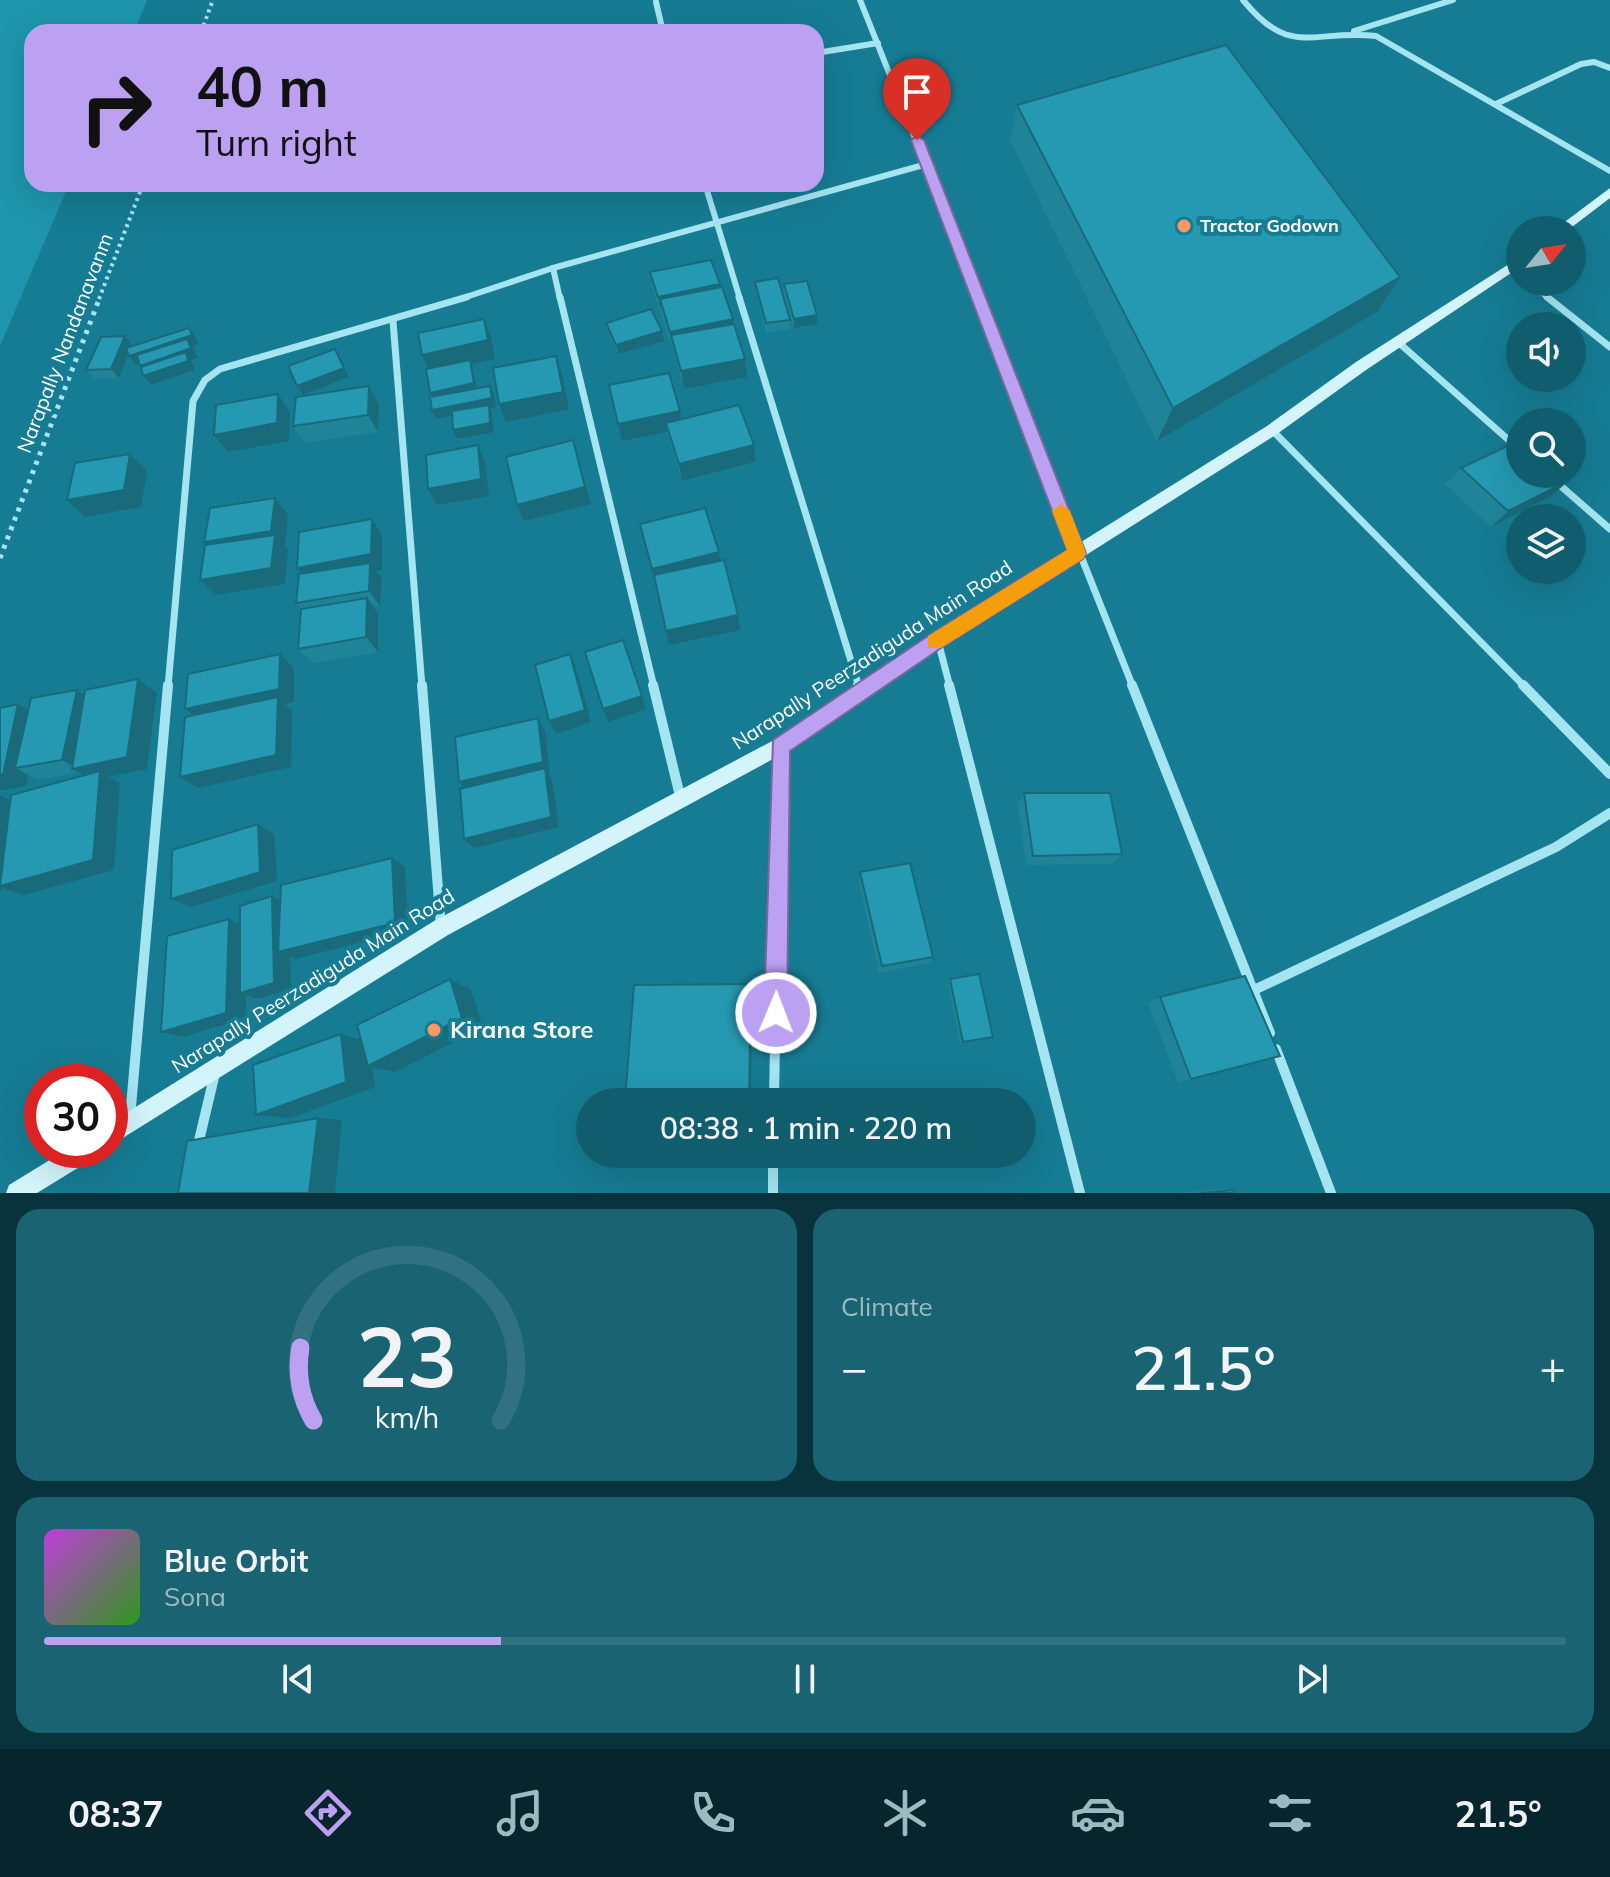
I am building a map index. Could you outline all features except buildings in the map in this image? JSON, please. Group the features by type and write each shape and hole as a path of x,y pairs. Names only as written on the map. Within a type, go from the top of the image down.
{"street":[{"path":"860,0 927,164 1077,553 1254,990 1331,1193"},
{"path":"1243,0 1268,31 1286,38 1308,39 1353,31 1453,0"},
{"path":"656,2 661,24"},
{"path":"1353,31 1376,36 1401,48 1610,171"},
{"path":"824,52 878,43"},
{"path":"1496,104 1581,64 1594,62 1610,68"},
{"path":"129,1122 193,401 205,380 220,369 393,321 553,268 927,164"},
{"path":"707,192 860,693"},
{"path":"1580,216 1608,196"},
{"path":"553,268 681,800"},
{"name":"Narapally Peerzadiguda Main Road","path":"129,1122 441,928 780,746 938,640 1272,430 1506,275"},
{"path":"1546,296 1610,347"},
{"path":"393,321 441,928"},
{"path":"1399,343 1506,438"},
{"path":"1272,430 1610,774"},
{"path":"1563,488 1610,529"},
{"path":"938,640 1080,1193"},
{"path":"774,1088 780,746"},
{"path":"1254,990 1556,847 1610,813"},
{"path":"194,1162 216,1068"},
{"path":"17,1193 57,1168"},
{"path":"773,1168 773,1193"}],"path":[{"path":"204,24 213,0"},
{"name":"Narapally Nandanavanm","path":"0,558 140,192"}],"shaded area":[{"path":"0,0 147,0 137,24 24,24 24,192 66,192 0,346"}],"slow traffic":[{"path":"935,642 1077,553 1061,511"}],"place":[{"name":"Tractor Godown","path":"1184,226"},
{"name":"Kirana Store","path":"434,1030"}],"route":[{"path":"776,1013 780,746 938,640 1077,553 958,239 917,140"}]}
